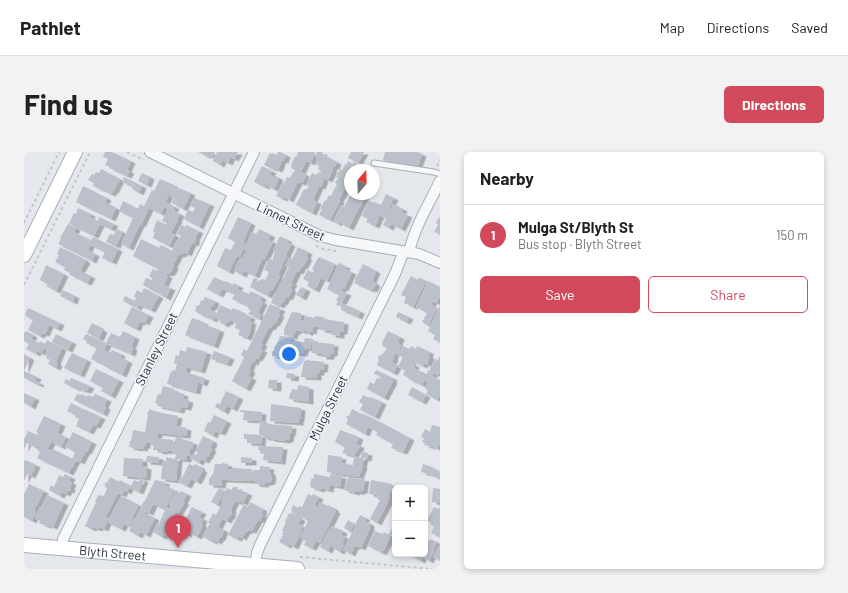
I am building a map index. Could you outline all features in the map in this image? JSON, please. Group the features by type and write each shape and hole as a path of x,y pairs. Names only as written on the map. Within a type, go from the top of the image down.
{"street":[{"path":"24,255 75,152"},
{"name":"Linnet Street","path":"150,152 320,236 328,239 424,255 440,263"},
{"name":"Stanley Street","path":"63,548 64,539 68,529 254,152"},
{"name":"Mulga Street","path":"251,566 440,181"},
{"name":"Blyth Street","path":"24,545 297,569"}],"lane":[{"path":"374,163 440,174"}],"path":[{"path":"24,223 59,152"},
{"path":"24,285 90,152"}],"building":[{"path":"105,152 112,152 131,161 127,170 130,171 127,176 105,165 108,159 103,157"},
{"path":"198,152 215,152 212,157"},
{"path":"217,152 238,152 234,159 231,157 228,163 222,160 220,165 213,161"},
{"path":"278,152 286,155 278,170 264,165 270,153 277,155"},
{"path":"298,152 315,152 311,163 306,161 301,172 306,176 302,183 298,182 289,200 284,197 283,199 276,196 287,177 290,178 295,170 291,168 291,165"},
{"path":"317,152 323,152 322,154 337,162 335,167 333,167 328,180 324,178 321,187 319,186 313,200 317,202 312,213 296,205 304,189 306,190 309,186 306,185 312,173 317,175 318,172 320,173 321,171 318,169 319,166 315,164 318,158 315,157"},
{"path":"351,152 364,152 358,163 348,158"},
{"path":"385,152 417,152 422,154 417,168 406,164 405,166 383,160"},
{"path":"262,166 272,171 270,175 273,177 274,175 279,178 274,189 254,182"},
{"path":"344,166 344,190 330,220 319,215 322,209 320,209 329,195 331,196 337,184 335,183 338,178 336,177 340,169 342,170"},
{"path":"101,169 120,179 111,194 93,186 94,183 88,180 92,174 94,175 96,172 99,173"},
{"path":"142,173 150,177 147,185 138,181"},
{"path":"124,177 142,186 139,193 132,189 133,187 122,182"},
{"path":"160,179 174,185 161,214 149,208 129,248 121,244 133,218 119,211 123,201 138,209 140,204 144,206 152,190 154,191"},
{"path":"83,186 107,198 105,202 116,208 111,219 76,202"},
{"path":"174,187 191,193 183,209 172,203 174,198 170,196"},
{"path":"386,194 394,198 385,218 380,215 375,226 366,222 368,219 362,216 369,201 381,205"},
{"path":"194,198 210,204 199,227 184,219 188,209 193,212 195,208 190,206"},
{"path":"348,200 363,200 349,228 333,221 341,205 344,207"},
{"path":"166,202 175,207 173,210 180,214 171,233 175,235 169,246 153,238 155,232 153,231 157,220 166,225 167,223 162,221 168,209 164,207"},
{"path":"393,204 403,209 401,212 408,215 401,229 391,224 389,228 383,225"},
{"path":"78,208 91,214 90,217 98,221 99,217 114,224 111,229 100,224 94,236 69,224"},
{"path":"238,217 251,223 243,243 246,245 252,232 256,234 259,229 271,235 268,239 273,242 264,260 262,259 255,276 244,271 242,275 234,271 240,258 242,259 247,251 243,249 240,257 237,256 229,272 217,266 225,248 231,250 235,242 228,238"},
{"path":"439,217 440,234 434,232 438,225 436,223"},
{"path":"68,224 76,228 74,232 91,240 93,237 118,249 112,262 102,258 105,252 90,245 88,250 95,254 92,261 58,244"},
{"path":"182,225 185,227 186,225 199,231 195,238 194,244 192,243 187,254 183,252 182,255 179,254 173,265 174,267 172,271 169,274 165,274 168,276 164,285 171,288 166,298 143,285 146,278 152,280 149,276 153,269 157,271 158,269 133,256 141,239 159,248 161,245 172,251 177,240 178,241 181,236 177,234"},
{"path":"117,229 123,232 116,246 106,242 110,234 114,235"},
{"path":"280,236 288,240 287,242 291,244 278,275 280,276 268,296 250,287 254,278 258,279 257,281 259,282 263,279 265,280 267,277 269,272 264,270 269,258 273,260 275,252 273,251"},
{"path":"60,247 86,261 80,271 91,276 87,283 70,275 70,273 64,270 65,267 55,262 59,255 57,254"},
{"path":"298,247 308,252 306,257 308,258 299,272 297,271 291,283 293,283 290,288 292,290 288,298 286,297 280,306 275,305 271,303 289,267 285,266 289,258 292,259"},
{"path":"319,257 335,264 327,281 321,278 315,290 307,286 309,282 303,279 308,270 313,273 314,270 312,269"},
{"path":"339,263 346,266 345,269 352,272 344,289 342,288 341,291 347,293 340,306 336,305 338,301 336,300 339,295 327,289"},
{"path":"363,264 376,271 372,281 376,284 373,290 354,283"},
{"path":"46,265 64,274 56,291 46,286 48,284 40,280"},
{"path":"411,276 418,280 419,277 426,281 413,307 404,303 406,297 401,295"},
{"path":"214,277 233,285 234,283 239,286 237,289 249,294 251,291 262,297 260,301 263,302 258,313 261,315 259,319 248,314 251,310 248,309 249,307 232,299 235,294 222,289 219,295 207,289"},
{"path":"428,281 440,287 440,296 436,303 433,301 431,305 437,308 428,326 422,322 427,313 416,307"},
{"path":"301,287 306,289 302,298 296,295"},
{"path":"144,288 159,296 151,310 139,305 137,308 123,301 125,296 134,302 136,298 134,297 137,290 142,293"},
{"path":"63,290 75,296 73,302 60,296"},
{"path":"205,297 215,301 210,310 216,312 213,320 195,311 197,305 199,306 201,300 203,301"},
{"path":"270,304 281,309 278,314 280,315 275,324 274,323 271,328 269,327 261,343 263,344 260,349 263,350 258,359 256,358 254,363 252,362 249,369 251,371 248,376 252,378 246,389 232,381 244,358 241,355 244,349 247,351"},
{"path":"344,304 360,311 358,317 341,310"},
{"path":"220,305 227,308 226,310 231,312 232,308 251,317 249,321 252,322 251,329 247,338 238,335 240,330 235,328 236,323 230,320 228,323 226,322 225,325 220,323 221,321 215,318"},
{"path":"440,305 440,343 433,339 435,335 428,331"},
{"path":"132,307 149,315 145,323 142,321 141,323 139,322 136,329 124,323"},
{"path":"28,308 60,323 57,329 49,325 45,334 42,333 40,336 28,330 33,320 25,316"},
{"path":"292,312 301,313 300,320 304,321 305,316 314,318 315,316 324,317 323,319 344,322 343,332 340,332 340,336 331,335 332,331 320,330 321,328 315,326 313,327 312,332 309,331 309,333 298,330 296,333 294,332 293,337 284,335 284,329"},
{"path":"398,312 409,317 406,322 396,317"},
{"path":"192,318 220,330 214,346 185,335"},
{"path":"92,323 103,330 99,339 87,333"},
{"path":"26,331 33,335 31,339 39,343 40,341 45,344 47,340 62,348 56,362 58,364 56,368 48,364 50,360 46,358 47,355 45,355 47,350 44,348 41,353 37,351 36,354 26,349 29,344 24,341 24,332 25,333"},
{"path":"123,331 135,337 131,347 133,348 131,354 107,344 104,350 110,353 112,350 121,354 120,357 128,361 122,375 91,359 97,348 86,343 87,341 83,339 86,334 106,343 111,333 120,337"},
{"path":"388,331 400,337 398,343 401,345 399,349 401,350 402,346 410,349 411,346 416,349 417,346 430,352 428,355 430,356 427,365 424,363 423,366 407,359 415,365 414,368 426,376 435,359 438,360 440,356 440,374 438,373 437,375 434,373 432,376 439,380 438,382 440,383 440,395 437,400 426,394 428,390 425,389 428,382 424,380 422,385 408,379 409,378 403,375 405,370 398,367 403,357 395,353 392,362 398,365 393,373 377,365 379,355 381,356 387,348 382,346 382,343"},
{"path":"56,334 72,342 68,350 52,342"},
{"path":"280,336 290,337 290,341 304,342 305,338 313,339 313,342 334,344 333,354 330,354 330,357 322,357 322,354 312,353 313,345 311,345 311,349 305,348 303,354 282,352 282,357 272,356 272,351 274,351"},
{"path":"187,347 207,352 201,371 187,367 185,372 205,378 203,384 198,382 196,392 167,384 171,371 175,371 177,364 174,363 176,355 179,356 180,350 186,352"},
{"path":"214,351 230,357 227,364 211,359"},
{"path":"72,353 87,360 80,375 64,368"},
{"path":"24,354 30,358 24,371"},
{"path":"304,361 324,362 323,370 320,370 320,373 317,373 317,378 301,377"},
{"path":"96,369 119,380 111,396 101,391 103,388 90,381"},
{"path":"376,370 393,378 393,381 384,398 367,389 370,382 374,384 377,378 380,379 381,377 374,374"},
{"path":"24,371 37,377 35,381 40,383 39,385 24,378"},
{"path":"287,373 295,374 294,379 286,378"},
{"path":"71,378 90,386 87,391 78,389 78,386 76,389 64,383 66,379 70,381"},
{"path":"269,380 277,380 277,389 268,388"},
{"path":"298,385 309,387 309,402 289,399 292,389 297,390"},
{"path":"163,386 184,394 183,399 189,400 187,408 181,407 180,411 157,406 158,404 155,403 157,396 158,394 161,394"},
{"path":"412,387 426,395 422,402 408,395"},
{"path":"226,391 239,397 233,409 227,406 224,412 215,407 217,403 220,404"},
{"path":"24,393 35,398 31,407 24,403"},
{"path":"77,394 93,397 95,394 107,399 103,414 74,400"},
{"path":"363,395 382,402 375,417 360,410 363,404 359,402"},
{"path":"71,403 101,417 96,426 93,425 89,432 76,426 79,419 75,417 76,415 67,411"},
{"path":"271,404 301,408 299,423 270,421"},
{"path":"149,409 178,416 176,426 187,428 186,436 158,433 157,438 173,440 172,451 163,452 153,450 154,444 146,442 146,446 144,446 143,449 129,447 133,430 145,432"},
{"path":"352,409 410,438 403,452 391,448 393,444 376,435 378,432 368,427 365,434 346,424 348,419 346,418 348,415 349,416"},
{"path":"240,410 262,412 261,421 267,422 267,424 292,426 289,440 286,441 265,438 259,434 260,421 243,420 244,412 240,412"},
{"path":"214,415 227,421 221,433 215,431 213,436 204,431 208,422 210,423"},
{"path":"44,416 61,424 57,433 66,437 61,447 51,442 47,450 52,451 53,449 72,459 75,453 73,452 74,451 65,447 73,432 92,442 80,462 76,460 69,473 37,458 40,452 38,451 40,447 38,445 36,448 27,443 24,449 24,439 28,431 37,435 38,433 36,432"},
{"path":"432,425 440,427 440,442 437,449 432,446 424,445 425,443 422,442 424,438 421,437 425,429 430,432"},
{"path":"340,430 359,437 356,444 360,446 354,456 342,453 345,447 335,442"},
{"path":"244,434 262,435 261,444 247,443 247,439 244,439"},
{"path":"203,436 213,441 213,443 208,457 205,461 201,459 199,463 190,458 192,454 196,455 198,452 196,451"},
{"path":"176,437 193,442 192,449 190,449 187,460 178,459 176,481 161,479 163,461 166,461 166,457 175,459 176,454 172,454"},
{"path":"259,446 283,447 281,462 263,460 264,454 260,453 260,450 258,450"},
{"path":"362,452 368,453 367,459 364,458 359,477 327,472 328,455 342,457 341,463 353,465 354,456 361,458"},
{"path":"147,456 159,457 159,463 146,462"},
{"path":"241,457 252,458 252,463 241,463"},
{"path":"124,458 143,459 143,466 147,467 146,478 123,476"},
{"path":"24,460 36,465 31,476 27,474 24,481"},
{"path":"189,464 194,466 195,464 203,470 197,482 191,479 187,486 178,482 181,477 182,478"},
{"path":"215,464 228,464 227,480 222,480 221,486 209,485 209,478 213,475"},
{"path":"423,464 440,472 440,479 421,472"},
{"path":"260,466 270,467 269,472 271,472 272,475 271,482 265,483 264,485 255,484 255,481 252,480 253,470 260,470"},
{"path":"229,469 252,469 251,481 227,480"},
{"path":"65,474 71,477 69,481 72,483 70,491 68,490 66,494 62,492 60,496 49,490 51,485 54,487 59,475 63,477"},
{"path":"314,474 330,477 330,474 342,476 340,487 330,485 329,490 321,488 320,490 310,487 311,479 313,479"},
{"path":"110,477 119,482 120,480 130,486 127,492 124,490 122,495 118,493 106,516 109,519 121,496 139,505 132,518 135,519 131,527 124,524 121,529 107,522 104,529 93,527 92,529 85,526 98,495 104,496 107,488 105,487 106,485 104,485"},
{"path":"140,478 144,480 139,492 130,488 134,480 139,482"},
{"path":"348,478 365,479 363,491 355,493 344,490"},
{"path":"155,480 166,482 164,485 174,490 166,507 169,509 171,505 169,504 176,490 180,493 181,491 187,494 183,502 185,502 178,513 175,512 171,521 175,522 168,537 163,534 162,537 153,532 158,523 159,524 165,510 153,504 149,513 144,511 144,513 155,518 146,535 140,532 138,536 129,531"},
{"path":"371,480 392,484 389,500 377,523 370,519 380,500 377,499 378,495 369,494"},
{"path":"29,484 44,491 34,511 36,512 32,521 24,517 24,494"},
{"path":"233,487 238,487 237,489 248,493 243,503 239,501 238,503 235,501 231,509 232,513 227,521 222,519 218,527 224,530 221,538 217,542 213,540 213,542 203,537 210,523 208,523 213,513 216,515 223,501 221,500 227,488 231,490"},
{"path":"219,488 224,490 217,505 211,502"},
{"path":"433,488 440,489 440,503 432,502"},
{"path":"308,494 312,496 313,494 319,497 308,519 305,519 291,511 293,505 298,508 299,506 302,507"},
{"path":"47,495 64,503 53,527 39,523 40,521 35,518"},
{"path":"250,502 263,509 261,514 263,515 260,521 258,520 252,531 246,531 242,538 239,536 237,539 228,535 244,504 248,507"},
{"path":"320,502 334,508 336,511 320,543 316,541 312,548 304,545 306,541 300,538 315,506 318,507"},
{"path":"440,506 440,537 431,533 434,527 428,521 434,507 439,509"},
{"path":"192,507 202,512 199,517 203,519 201,524 203,525 197,537 188,532 187,535 180,531"},
{"path":"292,512 301,519 298,524 303,526 294,547 288,544 287,546 279,542 284,532 282,531 285,522 289,513 291,514"},
{"path":"360,515 366,518 364,520 370,524 370,528 361,548 357,546 354,547 351,554 343,550"},
{"path":"348,520 354,524 350,532 344,528"},
{"path":"332,526 343,531 341,535 345,537 342,543 344,544 340,552 330,546 328,551 320,547"},
{"path":"392,528 392,535 389,534"},
{"path":"375,531 382,534 384,532 390,535 390,538 382,553 368,546"},
{"path":"431,539 437,542 429,561 422,557 428,557 428,540 430,541"},
{"path":"440,543 440,560 433,557"},
{"path":"413,557 422,557 421,561"}],"place":[{"name":"Mulga St/Blyth St","path":"178,548"}]}
